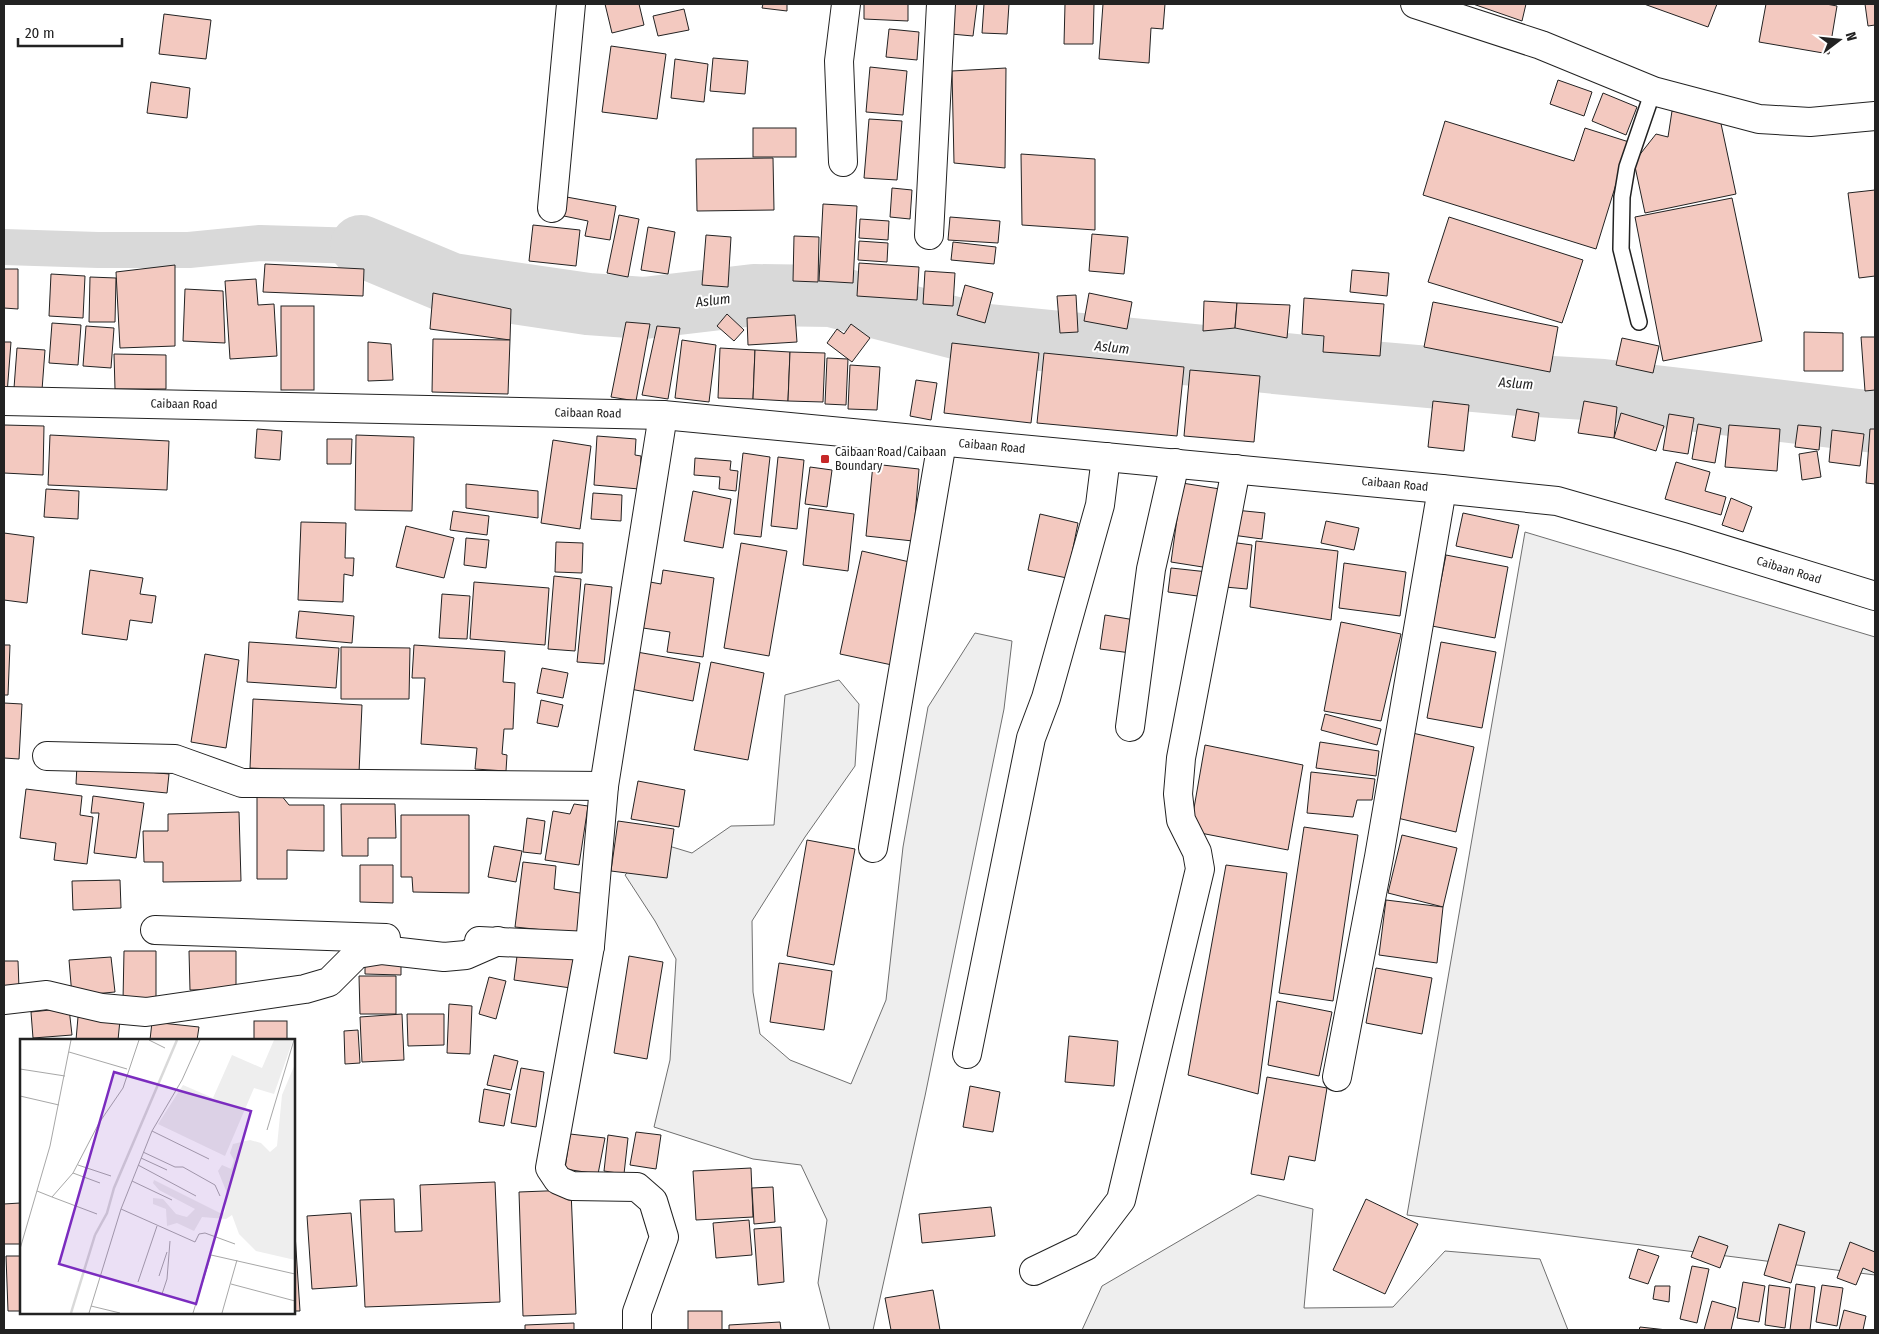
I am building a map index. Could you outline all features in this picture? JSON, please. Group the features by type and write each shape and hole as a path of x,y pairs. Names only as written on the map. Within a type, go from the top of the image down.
{"street":[{"path":"552,208 571,4"},
{"path":"843,162 839,62 846,4"},
{"path":"929,236 941,4"},
{"path":"1415,4 1541,45 1653,91 1760,119 1810,122 1875,116"},
{"name":"Caibaan Road","path":"4,401 663,415 1558,501 1875,596"},
{"path":"637,1330 638,1312 664,1236 652,1201 637,1188 572,1186 558,1180 550,1168 590,946 604,786 663,415"},
{"path":"873,848 942,442"},
{"path":"967,1054 1031,738 1046,698 1100,505 1106,457"},
{"path":"1130,727 1151,569 1175,463"},
{"path":"1034,1270 1086,1246 1121,1200 1200,869 1197,852 1182,820 1178,794 1183,748 1236,469"},
{"path":"1337,1077 1381,848 1442,489"},
{"path":"47,756 175,760 242,783 604,786"},
{"path":"155,930 498,941 590,946"},
{"path":"4,1000 47,995 102,1008 146,1012 305,990 328,982 357,954 382,950 452,956 466,955 498,941"}],"lane":[{"path":"1638,322 1621,249 1622,197 1627,167 1653,91"}],"shaded area":[{"path":"1525,532 1875,637 1875,1275 1407,1215"},
{"path":"975,633 1012,641 1004,709 925,1096 873,1330 830,1330 818,1283 827,1220 801,1165 753,1159 654,1127 670,1060 676,959 655,921 625,875 659,843 692,853 731,826 774,825 785,695 839,680 859,704 855,766 805,837 752,921 753,992 760,1034 790,1060 851,1084 886,1000 903,847 928,707"},
{"path":"1258,1195 1313,1209 1304,1308 1393,1307 1445,1251 1540,1259 1568,1330 1082,1330 1102,1286"}],"building":[{"path":"605,4 639,4 644,25 612,33"},
{"path":"763,4 787,4 787,11 762,8"},
{"path":"864,4 908,4 908,21 864,19"},
{"path":"954,4 977,4 973,36 951,34"},
{"path":"984,4 1009,4 1007,34 982,33"},
{"path":"1065,4 1094,4 1093,44 1064,44"},
{"path":"1103,4 1165,4 1163,29 1151,28 1149,63 1099,59"},
{"path":"1473,4 1526,4 1522,21"},
{"path":"1644,4 1717,4 1708,27"},
{"path":"1766,4 1826,4 1837,6 1829,54 1759,42"},
{"path":"1865,4 1875,4 1875,25 1868,26"},
{"path":"684,9 689,30 658,36 653,16"},
{"path":"164,14 211,20 206,59 159,54"},
{"path":"889,29 919,32 917,60 886,57"},
{"path":"611,46 666,54 657,119 602,112"},
{"path":"713,58 748,61 745,94 710,91"},
{"path":"675,59 708,64 704,102 671,98"},
{"path":"870,67 907,71 903,115 866,112"},
{"path":"1006,68 1005,168 954,163 952,71"},
{"path":"1558,80 1592,92 1584,116 1550,104"},
{"path":"151,82 190,88 187,118 147,113"},
{"path":"1603,93 1637,107 1626,135 1592,121"},
{"path":"1672,111 1720,119 1736,194 1645,213 1634,162 1656,134 1668,137"},
{"path":"869,119 902,121 897,180 864,178"},
{"path":"1445,121 1574,161 1585,128 1629,142 1596,249 1423,195"},
{"path":"753,128 796,128 796,157 753,157"},
{"path":"1021,154 1095,159 1095,230 1022,225"},
{"path":"773,158 774,210 697,211 696,159"},
{"path":"892,188 912,190 910,219 890,217"},
{"path":"1875,190 1875,276 1859,278 1848,193"},
{"path":"561,196 616,206 610,240 585,236 588,221 559,215"},
{"path":"1732,198 1762,341 1663,361 1635,217"},
{"path":"823,204 857,206 853,283 819,281"},
{"path":"619,215 639,219 628,277 607,273"},
{"path":"950,217 1000,221 998,243 948,240"},
{"path":"1449,217 1583,260 1562,323 1428,282"},
{"path":"860,219 889,221 888,240 859,238"},
{"path":"533,225 580,230 576,266 529,261"},
{"path":"648,227 675,232 668,274 641,270"},
{"path":"1092,234 1128,237 1124,274 1089,271"},
{"path":"706,235 731,237 728,287 702,285"},
{"path":"794,236 819,237 818,282 793,281"},
{"path":"859,241 888,243 887,262 858,260"},
{"path":"953,242 996,247 994,264 951,260"},
{"path":"859,263 919,267 917,300 857,296"},
{"path":"265,264 364,269 363,296 263,292"},
{"path":"175,265 175,346 120,348 116,272"},
{"path":"4,269 18,269 18,309 4,308"},
{"path":"1352,270 1389,273 1387,296 1350,292"},
{"path":"925,271 955,273 953,306 923,304"},
{"path":"51,274 85,276 83,318 49,316"},
{"path":"90,277 116,278 115,322 89,322"},
{"path":"256,279 258,305 274,304 277,356 230,359 225,281"},
{"path":"965,285 993,293 985,323 957,315"},
{"path":"185,289 223,291 225,343 183,341"},
{"path":"433,293 511,309 510,340 430,329"},
{"path":"1089,293 1132,302 1127,329 1084,321"},
{"path":"1076,295 1078,332 1060,333 1057,296"},
{"path":"1304,298 1384,304 1380,356 1323,352 1324,336 1302,334"},
{"path":"1204,301 1237,303 1235,328 1203,331"},
{"path":"1433,302 1558,327 1550,372 1424,347"},
{"path":"1237,303 1290,305 1287,338 1235,328"},
{"path":"281,306 314,306 314,390 281,390"},
{"path":"727,314 744,330 734,341 717,326"},
{"path":"795,315 797,342 748,345 747,318"},
{"path":"626,322 650,324 636,401 611,397"},
{"path":"52,323 81,325 78,365 49,363"},
{"path":"851,324 870,338 852,362 827,343 837,329 844,334"},
{"path":"86,326 114,328 111,368 83,366"},
{"path":"657,326 680,328 668,399 642,395"},
{"path":"1804,332 1843,333 1843,371 1804,371"},
{"path":"1861,337 1875,337 1875,390 1865,391"},
{"path":"1622,338 1659,346 1653,373 1616,365"},
{"path":"433,339 510,340 508,394 432,392"},
{"path":"682,340 716,345 709,402 675,398"},
{"path":"4,342 11,342 7,394 4,394"},
{"path":"368,342 391,344 393,380 368,381"},
{"path":"952,343 1039,353 1031,423 944,413"},
{"path":"17,348 45,350 42,390 14,388"},
{"path":"720,348 755,350 753,399 718,398"},
{"path":"755,350 790,352 788,401 753,399"},
{"path":"790,352 825,353 823,402 788,401"},
{"path":"1044,353 1184,367 1177,436 1037,423"},
{"path":"114,354 166,355 166,389 115,389"},
{"path":"827,358 848,359 846,405 825,404"},
{"path":"850,365 880,367 877,410 848,409"},
{"path":"1190,370 1260,376 1254,442 1184,436"},
{"path":"916,380 937,383 931,420 910,416"},
{"path":"1433,401 1469,405 1464,451 1428,447"},
{"path":"1584,401 1617,407 1614,438 1578,433"},
{"path":"1517,409 1539,413 1535,441 1512,437"},
{"path":"1621,413 1664,426 1656,451 1614,438"},
{"path":"1669,414 1694,418 1688,454 1663,450"},
{"path":"1698,424 1721,428 1715,463 1692,459"},
{"path":"4,425 44,426 43,475 4,473"},
{"path":"1729,425 1780,429 1777,471 1725,467"},
{"path":"1798,425 1821,427 1819,450 1795,447"},
{"path":"257,429 282,431 280,460 255,458"},
{"path":"1870,429 1875,429 1875,484 1866,483"},
{"path":"1832,430 1864,434 1860,466 1829,462"},
{"path":"50,435 169,441 167,490 48,485"},
{"path":"356,435 414,437 412,511 355,510"},
{"path":"597,436 636,439 635,455 641,456 639,489 594,485"},
{"path":"327,439 352,439 351,464 327,464"},
{"path":"553,440 591,446 580,529 541,523"},
{"path":"1817,451 1821,477 1802,480 1799,454"},
{"path":"743,453 770,457 761,537 734,534"},
{"path":"778,457 804,460 797,529 771,526"},
{"path":"695,458 731,461 730,470 738,471 736,491 719,489 720,477 694,475"},
{"path":"1676,462 1710,472 1705,491 1726,497 1721,515 1665,499"},
{"path":"873,464 919,469 913,541 866,536"},
{"path":"810,467 832,470 827,507 805,504"},
{"path":"1182,483 1220,489 1209,568 1171,562"},
{"path":"466,484 538,491 538,518 466,508"},
{"path":"46,489 79,491 78,519 44,517"},
{"path":"693,491 731,499 723,548 684,541"},
{"path":"593,493 622,495 621,521 591,519"},
{"path":"1731,498 1752,507 1743,532 1722,525"},
{"path":"809,508 854,514 848,571 803,565"},
{"path":"1235,510 1265,513 1262,539 1232,535"},
{"path":"453,511 489,516 487,535 450,530"},
{"path":"1463,513 1519,525 1512,558 1456,546"},
{"path":"1040,514 1078,523 1067,578 1028,570"},
{"path":"1326,521 1359,528 1354,550 1321,543"},
{"path":"301,522 346,523 345,558 354,558 353,576 344,574 343,602 298,600"},
{"path":"406,526 454,538 444,578 396,567"},
{"path":"4,533 34,537 27,603 4,600"},
{"path":"466,538 489,540 486,568 464,565"},
{"path":"1256,541 1338,551 1331,620 1250,607"},
{"path":"556,542 583,543 582,573 555,572"},
{"path":"1230,542 1252,545 1247,589 1225,587"},
{"path":"741,543 787,551 769,656 724,648"},
{"path":"862,551 914,563 892,665 840,654"},
{"path":"1446,555 1508,567 1495,638 1432,626"},
{"path":"1344,563 1406,572 1400,616 1339,608"},
{"path":"1171,568 1208,572 1205,597 1168,592"},
{"path":"90,570 143,578 140,594 156,596 152,623 130,620 127,640 82,634"},
{"path":"663,570 714,578 703,657 667,652 670,632 643,628 650,582 661,584"},
{"path":"554,576 581,579 575,651 548,649"},
{"path":"474,582 549,588 545,645 470,639"},
{"path":"585,584 612,587 604,664 577,662"},
{"path":"442,594 470,596 467,639 439,638"},
{"path":"299,611 354,616 352,643 296,638"},
{"path":"1105,615 1135,620 1131,653 1100,649"},
{"path":"1341,622 1401,634 1381,721 1324,711"},
{"path":"249,642 339,648 336,688 247,682"},
{"path":"1441,642 1496,652 1482,728 1427,718"},
{"path":"4,645 10,645 8,695 4,695"},
{"path":"414,645 505,651 503,682 515,683 513,729 504,729 502,754 507,755 506,771 475,769 477,748 421,744 425,678 412,678"},
{"path":"341,647 410,648 409,699 341,699"},
{"path":"631,651 700,663 693,701 625,688"},
{"path":"205,654 239,660 226,748 191,742"},
{"path":"711,662 764,673 748,760 694,750"},
{"path":"542,668 568,673 563,698 537,693"},
{"path":"253,699 362,705 359,773 250,768"},
{"path":"541,700 563,705 558,727 537,723"},
{"path":"4,703 22,704 19,759 4,758"},
{"path":"1325,714 1381,729 1377,745 1321,730"},
{"path":"1408,732 1474,747 1456,832 1389,816"},
{"path":"1320,742 1379,751 1376,776 1316,768"},
{"path":"1205,745 1303,765 1288,850 1190,831"},
{"path":"77,765 169,774 167,793 76,784"},
{"path":"1311,772 1375,779 1372,800 1357,800 1353,817 1307,813"},
{"path":"638,781 685,790 679,827 631,819"},
{"path":"26,789 82,796 80,815 93,817 87,864 54,860 56,843 20,838"},
{"path":"257,795 281,795 289,805 324,805 324,851 287,850 287,879 257,879"},
{"path":"93,796 144,803 136,858 94,853 99,813 91,813"},
{"path":"341,804 395,804 396,838 368,838 368,856 342,856"},
{"path":"574,804 588,806 579,865 545,860 553,811 570,814"},
{"path":"239,812 241,881 163,882 163,862 144,862 143,831 168,831 168,814"},
{"path":"401,815 469,815 469,893 413,892 412,877 401,877"},
{"path":"527,818 545,821 541,854 523,852"},
{"path":"618,821 674,829 667,878 611,871"},
{"path":"1304,827 1358,835 1333,1001 1279,993"},
{"path":"1402,835 1457,848 1443,907 1388,893"},
{"path":"807,840 855,849 834,965 787,956"},
{"path":"494,846 522,851 516,882 488,877"},
{"path":"523,862 556,866 554,889 586,894 582,934 515,927"},
{"path":"360,865 393,865 393,903 360,902"},
{"path":"1226,865 1287,873 1258,1094 1188,1075"},
{"path":"120,880 121,908 73,910 72,881"},
{"path":"1386,900 1443,907 1437,963 1379,955"},
{"path":"518,948 575,957 571,988 514,980"},
{"path":"124,951 156,951 156,1000 123,1000"},
{"path":"189,951 236,951 236,989 190,990"},
{"path":"629,956 663,962 647,1059 614,1053"},
{"path":"111,957 115,992 72,996 69,960"},
{"path":"4,961 18,961 19,989 4,990"},
{"path":"365,961 401,961 401,975 365,974"},
{"path":"779,963 832,971 824,1030 770,1022"},
{"path":"1376,968 1432,978 1422,1034 1366,1023"},
{"path":"359,976 396,976 396,1014 360,1014"},
{"path":"489,977 506,981 496,1019 479,1014"},
{"path":"1277,1001 1332,1012 1319,1076 1268,1065"},
{"path":"449,1004 472,1006 470,1054 447,1053"},
{"path":"69,1008 72,1035 33,1038 31,1012"},
{"path":"402,1014 404,1060 362,1062 360,1017"},
{"path":"407,1014 444,1014 444,1045 408,1046"},
{"path":"78,1017 120,1020 118,1039 76,1039"},
{"path":"254,1021 287,1021 287,1039 254,1039"},
{"path":"152,1022 199,1027 197,1039 150,1039"},
{"path":"358,1030 360,1063 345,1064 344,1031"},
{"path":"1069,1036 1118,1041 1114,1086 1065,1082"},
{"path":"494,1055 518,1061 511,1090 487,1085"},
{"path":"521,1068 544,1072 536,1127 511,1123"},
{"path":"1267,1077 1327,1088 1315,1161 1289,1156 1284,1180 1251,1174"},
{"path":"970,1086 1000,1092 993,1132 963,1127"},
{"path":"484,1089 510,1094 504,1126 479,1122"},
{"path":"636,1132 661,1135 656,1169 630,1165"},
{"path":"570,1134 605,1138 598,1174 565,1169"},
{"path":"608,1135 628,1138 624,1174 604,1171"},
{"path":"751,1168 753,1217 696,1220 693,1171"},
{"path":"495,1182 500,1302 365,1307 360,1200 394,1199 395,1232 422,1231 420,1185"},
{"path":"773,1187 775,1222 754,1224 752,1188"},
{"path":"571,1190 576,1314 523,1316 519,1192"},
{"path":"1366,1199 1418,1224 1385,1294 1333,1270"},
{"path":"20,1203 20,1244 4,1244 4,1204"},
{"path":"991,1207 995,1236 922,1243 919,1214"},
{"path":"351,1213 357,1286 312,1289 307,1216"},
{"path":"749,1220 752,1255 716,1258 713,1223"},
{"path":"1779,1224 1805,1232 1791,1283 1764,1275"},
{"path":"781,1227 784,1282 758,1285 754,1229"},
{"path":"295,1234 300,1311 295,1311"},
{"path":"1699,1236 1728,1246 1720,1268 1691,1257"},
{"path":"1850,1242 1875,1252 1875,1273 1863,1268 1856,1285 1837,1278"},
{"path":"1638,1249 1659,1256 1648,1284 1629,1278"},
{"path":"6,1256 20,1256 20,1311 8,1311"},
{"path":"1692,1266 1709,1269 1697,1323 1680,1319"},
{"path":"1743,1282 1765,1286 1759,1322 1737,1318"},
{"path":"1796,1284 1815,1287 1810,1330 1790,1330"},
{"path":"1769,1285 1790,1288 1785,1328 1765,1325"},
{"path":"1822,1285 1843,1288 1837,1326 1816,1322"},
{"path":"1655,1286 1670,1286 1669,1302 1653,1299"},
{"path":"933,1290 940,1330 891,1330 885,1298"},
{"path":"1712,1301 1736,1308 1731,1330 1704,1330"},
{"path":"1844,1310 1866,1316 1863,1330 1839,1330"},
{"path":"688,1311 722,1311 722,1330 688,1330"},
{"path":"780,1322 781,1330 729,1330 729,1325"},
{"path":"574,1323 574,1330 525,1330 525,1325"},
{"path":"1640,1327 1667,1330 1639,1330"}],"waterway":[{"path":"4,247 189,250 260,243 361,246"},
{"name":"Aslum","path":"361,246 452,284 588,304 644,308 754,295 831,296 979,334 1326,368 1520,385 1603,390 1875,422"}],"place":[{"name":"Caibaan Road/Caibaan Boundary","path":"825,459"}]}
